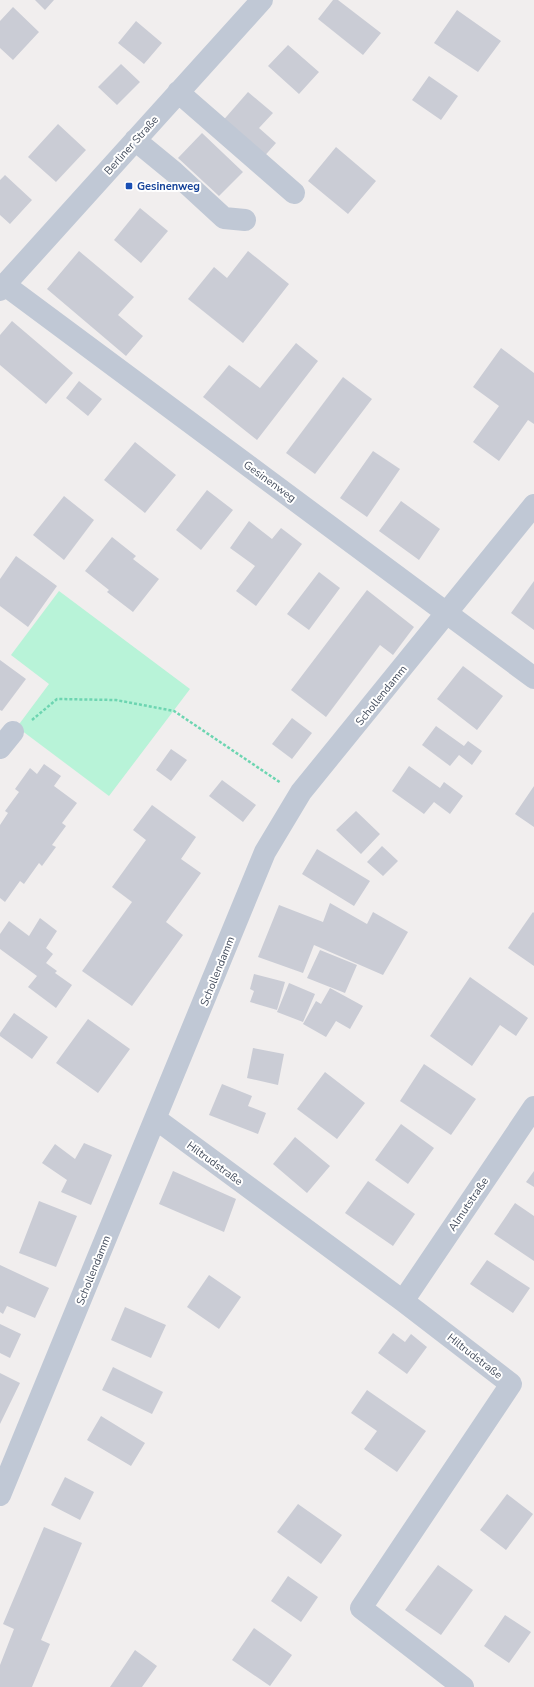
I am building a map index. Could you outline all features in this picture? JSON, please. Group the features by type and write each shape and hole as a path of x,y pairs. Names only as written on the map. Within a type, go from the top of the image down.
{"street":[{"name":"Berliner Straße","path":"2,288 262,0"},
{"path":"178,92 294,193"},
{"path":"135,140 174,172 224,218 245,220"},
{"name":"Gesinenweg","path":"2,288 448,613 534,678"},
{"name":"Schollendamm","path":"0,1496 265,852 299,796 534,505"},
{"name":"Almutstraße","path":"403,1301 534,1107"},
{"name":"Hiltrudstraße","path":"156,1120 403,1301 511,1384 361,1608 463,1687"}],"path":[{"path":"6,740 57,699 116,700 174,711 299,796"}],"green space":[{"path":"59,591 190,689 109,796 17,727 49,684 11,655"}],"building":[{"path":"35,0 54,0 45,10"},
{"path":"333,0 338,0 381,33 363,55 318,19"},
{"path":"13,7 39,32 13,60 0,48 0,21"},
{"path":"457,10 501,41 478,72 434,43"},
{"path":"136,21 162,43 144,64 118,43"},
{"path":"288,45 319,72 299,94 268,66"},
{"path":"121,64 140,82 117,105 98,87"},
{"path":"429,76 458,96 441,120 412,100"},
{"path":"248,92 273,113 259,128 276,143 261,160 220,124"},
{"path":"58,124 86,150 56,182 28,157"},
{"path":"202,133 243,172 219,196 178,158"},
{"path":"336,147 376,181 348,214 308,181"},
{"path":"5,175 32,200 10,224 0,215 0,180"},
{"path":"140,208 168,231 141,263 114,240"},
{"path":"79,251 134,297 118,315 143,336 126,356 47,289"},
{"path":"248,251 289,284 243,343 188,299 214,267 227,278"},
{"path":"12,321 73,373 46,404 0,365 0,335"},
{"path":"296,343 318,361 257,440 203,397 229,365 260,388"},
{"path":"501,348 534,373 534,424 528,420 499,461 473,442 499,406 473,387"},
{"path":"343,377 372,399 315,474 286,453"},
{"path":"79,381 102,399 88,416 66,398"},
{"path":"135,442 176,475 145,513 104,480"},
{"path":"373,451 400,469 367,517 340,498"},
{"path":"207,490 233,510 201,550 176,530"},
{"path":"64,496 94,520 64,560 33,535"},
{"path":"401,501 440,529 419,560 379,531"},
{"path":"249,521 272,539 281,528 302,544 256,606 236,591 255,566 230,548"},
{"path":"112,537 136,556 133,559 159,579 133,612 107,592 109,590 85,571"},
{"path":"16,556 57,586 28,627 0,606 0,579"},
{"path":"319,572 340,588 309,630 287,614"},
{"path":"534,581 534,630 511,613"},
{"path":"367,590 414,627 393,655 380,645 326,717 291,690"},
{"path":"0,660 26,679 2,711 0,710"},
{"path":"463,666 503,696 477,730 437,699"},
{"path":"292,718 312,733 292,759 272,744"},
{"path":"436,726 464,746 468,741 482,751 472,765 459,755 450,766 422,745"},
{"path":"171,749 187,760 171,781 156,770"},
{"path":"44,764 61,776 54,786 77,803 62,823 66,826 52,845 56,847 42,866 39,863 24,884 20,881 5,902 0,898 0,825 8,813 5,811 19,792 15,789 30,768 37,774"},
{"path":"409,766 440,788 444,782 463,796 450,814 434,802 424,814 392,791"},
{"path":"222,780 256,805 243,822 209,796"},
{"path":"534,786 534,827 515,814"},
{"path":"152,805 196,837 181,859 201,873 166,922 183,935 132,1006 82,971 132,902 112,887 146,840 133,830"},
{"path":"356,811 380,834 361,854 336,830"},
{"path":"382,846 398,861 383,876 367,862"},
{"path":"317,849 370,881 354,906 302,874"},
{"path":"330,903 367,924 373,912 408,932 383,975 314,945 303,973 258,957 279,905 323,922"},
{"path":"533,912 534,913 534,966 508,948"},
{"path":"40,918 57,931 46,948 53,954 46,963 57,971 55,973 72,985 56,1008 28,987 37,976 0,949 0,934 9,921 29,936"},
{"path":"320,950 357,965 345,993 307,978"},
{"path":"254,974 285,982 277,1010 250,1002 254,991 250,989"},
{"path":"470,977 528,1018 516,1036 500,1025 472,1066 430,1036"},
{"path":"289,983 315,994 303,1022 277,1012"},
{"path":"330,988 363,1006 350,1029 336,1021 326,1037 303,1024 316,1001 321,1004"},
{"path":"14,1013 48,1037 32,1059 0,1036 0,1033"},
{"path":"88,1019 130,1049 98,1093 56,1063"},
{"path":"253,1048 284,1054 278,1085 247,1078"},
{"path":"424,1064 476,1099 451,1135 400,1101"},
{"path":"325,1072 365,1103 337,1139 297,1109"},
{"path":"222,1084 252,1096 248,1106 266,1113 258,1134 209,1115"},
{"path":"401,1124 434,1148 408,1184 375,1160"},
{"path":"295,1137 330,1166 307,1193 273,1164"},
{"path":"84,1143 112,1155 91,1205 61,1192 67,1180 42,1163 55,1144 75,1159"},
{"path":"173,1171 236,1199 224,1232 159,1204"},
{"path":"534,1171 534,1187 526,1182"},
{"path":"368,1181 415,1214 393,1246 345,1213"},
{"path":"39,1201 77,1216 56,1267 19,1253"},
{"path":"515,1203 534,1216 534,1261 494,1234"},
{"path":"487,1260 530,1288 513,1313 470,1284"},
{"path":"0,1265 49,1288 35,1318 7,1306 3,1314 0,1312"},
{"path":"209,1275 241,1297 219,1329 187,1307"},
{"path":"125,1307 166,1325 151,1358 111,1340"},
{"path":"0,1324 21,1334 10,1358 0,1353"},
{"path":"393,1333 405,1342 411,1334 427,1347 407,1374 378,1353"},
{"path":"113,1367 163,1392 152,1414 102,1390"},
{"path":"0,1373 20,1383 0,1424"},
{"path":"367,1390 426,1431 397,1472 364,1449 377,1431 351,1413"},
{"path":"101,1416 145,1443 131,1466 87,1440"},
{"path":"65,1477 94,1492 80,1520 51,1505"},
{"path":"507,1494 533,1514 506,1550 480,1530"},
{"path":"298,1504 342,1535 321,1564 277,1532"},
{"path":"44,1527 82,1543 41,1640 50,1644 32,1687 0,1687 0,1665 14,1629 3,1624"},
{"path":"438,1565 473,1590 441,1635 405,1610"},
{"path":"288,1576 318,1597 301,1622 271,1601"},
{"path":"505,1615 531,1632 509,1663 484,1646"},
{"path":"254,1628 292,1655 270,1686 232,1660"},
{"path":"135,1650 157,1666 142,1687 110,1687"}],"place":[{"name":"Gesinenweg","path":"129,186"}]}
